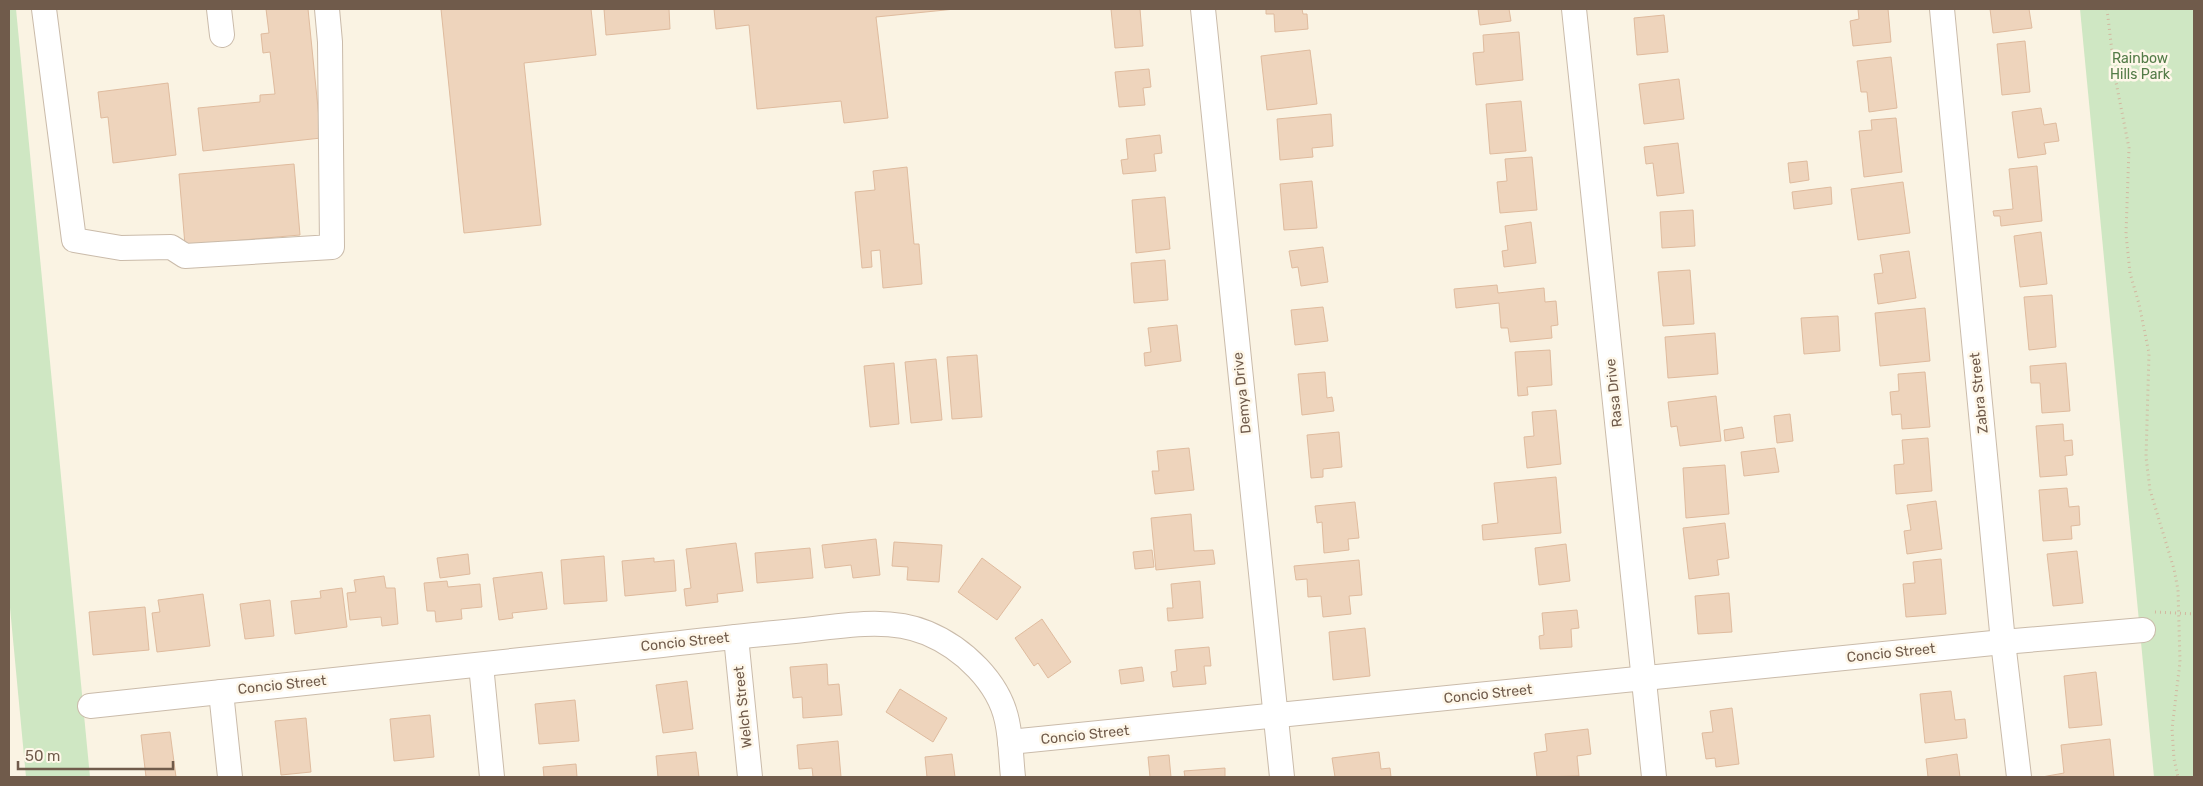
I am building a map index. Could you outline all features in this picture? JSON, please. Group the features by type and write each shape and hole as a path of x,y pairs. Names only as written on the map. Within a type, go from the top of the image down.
{"street":[{"path":"44,9 74,240 121,248 171,247 185,256 332,247 330,42 327,9"},
{"path":"219,9 222,35"},
{"name":"Demya Drive","path":"1203,9 1282,777"},
{"name":"Rasa Drive","path":"1574,9 1654,777"},
{"name":"Zabra Street","path":"1942,9 2003,642 2019,777"},
{"name":"Concio Street","path":"90,706 736,637 871,624 898,625 925,632 951,645 973,663 1002,705 1010,742 2003,642 2143,630"},
{"name":"Welch Street","path":"736,637 750,777"},
{"path":"481,665 492,777"},
{"path":"221,692 230,777"},
{"path":"1010,742 1013,777"}],"path":[{"path":"2107,9 2115,77 2129,148 2126,234 2130,274 2149,353 2150,378 2146,430 2149,482 2154,506 2174,569 2178,590 2180,662 2172,729 2174,758 2178,777"},
{"path":"2143,630 2152,612 2194,614"}],"green space":[{"path":"9,9 16,9 90,777 26,777 9,597"},
{"name":"Rainbow Hills Park","path":"2080,9 2194,9 2194,777 2154,777"}],"building":[{"path":"266,9 308,9 321,138 203,151 198,108 260,102 260,95 275,94 270,52 263,53 261,34 269,33"},
{"path":"441,9 591,9 596,55 524,63 541,225 464,233"},
{"path":"604,9 669,9 670,29 606,35"},
{"path":"714,9 955,9 876,17 888,118 844,123 841,101 757,109 749,25 716,29"},
{"path":"1111,9 1140,9 1143,46 1115,48"},
{"path":"1266,9 1302,9 1303,14 1307,14 1308,29 1275,32 1274,14 1266,14"},
{"path":"1478,9 1509,9 1511,21 1480,25"},
{"path":"1858,9 1888,9 1891,42 1853,46 1850,21 1859,19"},
{"path":"1990,9 2029,9 2032,28 1993,33"},
{"path":"1664,15 1668,52 1637,55 1634,18"},
{"path":"1519,32 1523,80 1476,85 1473,53 1484,52 1483,35"},
{"path":"2025,41 2030,92 2002,95 1997,44"},
{"path":"1310,50 1317,104 1267,110 1261,56"},
{"path":"1891,57 1897,108 1869,112 1867,92 1861,92 1857,61"},
{"path":"1149,69 1151,87 1143,88 1145,105 1119,107 1115,72"},
{"path":"1679,79 1684,119 1644,124 1639,84"},
{"path":"168,83 176,155 113,163 108,117 101,118 98,92"},
{"path":"1521,101 1526,151 1490,154 1486,104"},
{"path":"2041,108 2044,125 2056,123 2059,141 2044,143 2046,154 2018,158 2012,112"},
{"path":"1331,114 1333,146 1312,148 1313,157 1280,160 1277,119"},
{"path":"1896,118 1902,172 1864,177 1859,131 1872,130 1871,120"},
{"path":"1160,135 1162,153 1154,154 1156,171 1123,174 1121,160 1128,159 1126,139"},
{"path":"1678,143 1684,193 1657,196 1653,163 1646,164 1644,147"},
{"path":"1532,157 1537,210 1500,213 1497,182 1507,181 1505,159"},
{"path":"1807,161 1809,180 1790,183 1788,163"},
{"path":"294,164 300,235 185,245 179,174"},
{"path":"2037,166 2042,221 2001,226 2000,216 1994,216 1993,211 2013,209 2009,169"},
{"path":"907,167 914,244 919,244 922,284 883,288 880,250 871,251 872,267 862,268 855,192 875,190 873,171"},
{"path":"1312,181 1317,228 1284,230 1280,184"},
{"path":"1903,182 1910,233 1858,240 1851,189"},
{"path":"1831,187 1832,204 1794,209 1792,192"},
{"path":"1165,197 1170,249 1136,253 1132,200"},
{"path":"1693,210 1695,246 1662,248 1660,212"},
{"path":"1531,222 1536,263 1504,267 1502,251 1508,250 1505,226"},
{"path":"2041,232 2047,284 2020,287 2014,236"},
{"path":"1323,247 1328,282 1301,286 1298,267 1292,268 1289,251"},
{"path":"1909,251 1916,298 1878,304 1874,274 1883,273 1880,255"},
{"path":"1165,260 1168,300 1134,303 1131,263"},
{"path":"1690,270 1694,324 1663,326 1658,272"},
{"path":"1497,285 1498,293 1544,288 1545,302 1556,301 1558,325 1551,326 1552,338 1510,342 1508,328 1501,328 1499,303 1456,308 1454,289"},
{"path":"2052,295 2056,347 2029,350 2024,297"},
{"path":"1323,307 1328,341 1295,345 1291,310"},
{"path":"1925,308 1930,361 1880,366 1875,313"},
{"path":"1838,316 1840,351 1804,354 1801,318"},
{"path":"1177,325 1181,361 1145,366 1144,353 1151,352 1148,328"},
{"path":"1715,333 1718,374 1668,378 1665,337"},
{"path":"1550,350 1552,385 1527,387 1528,395 1518,396 1515,352"},
{"path":"977,355 982,417 952,419 947,357"},
{"path":"936,359 942,420 911,423 905,362"},
{"path":"894,363 899,424 870,427 864,366"},
{"path":"2066,363 2070,411 2042,413 2040,383 2031,383 2030,366"},
{"path":"1325,372 1327,398 1332,397 1334,411 1302,415 1298,374"},
{"path":"1925,372 1930,427 1902,429 1901,414 1892,415 1890,392 1899,391 1898,374"},
{"path":"1716,396 1721,441 1680,446 1677,426 1671,427 1668,402"},
{"path":"1556,410 1561,464 1527,468 1524,437 1534,436 1532,412"},
{"path":"1790,414 1793,441 1777,443 1774,416"},
{"path":"2063,424 2064,441 2072,440 2073,455 2065,456 2067,475 2040,477 2036,426"},
{"path":"1742,427 1744,438 1725,441 1724,430"},
{"path":"1339,432 1342,467 1323,469 1323,477 1311,478 1307,435"},
{"path":"1928,438 1932,491 1896,494 1894,465 1904,464 1902,440"},
{"path":"1189,448 1194,490 1155,494 1152,471 1159,471 1157,451"},
{"path":"1775,448 1779,472 1744,476 1741,452"},
{"path":"1725,465 1729,514 1686,518 1683,468"},
{"path":"1556,477 1561,533 1483,540 1482,525 1498,523 1494,483"},
{"path":"2067,488 2069,507 2079,506 2080,525 2071,526 2072,539 2043,541 2039,490"},
{"path":"1936,501 1942,549 1907,554 1904,531 1911,530 1907,505"},
{"path":"1355,502 1359,538 1348,539 1349,550 1324,553 1322,522 1317,523 1315,506"},
{"path":"1191,514 1194,551 1213,550 1215,564 1156,570 1151,518"},
{"path":"1725,523 1729,558 1717,560 1719,575 1689,579 1683,528"},
{"path":"876,539 880,575 853,578 851,565 825,568 822,545"},
{"path":"894,542 942,545 939,582 907,580 908,567 892,566"},
{"path":"736,543 743,591 717,594 718,602 686,606 684,589 691,588 686,549"},
{"path":"1566,544 1570,581 1539,585 1535,548"},
{"path":"810,548 813,578 757,583 755,553"},
{"path":"1152,550 1154,567 1135,569 1133,552"},
{"path":"2077,551 2083,603 2053,606 2047,554"},
{"path":"468,554 470,574 440,578 437,558"},
{"path":"604,556 607,601 564,604 561,560"},
{"path":"654,558 654,562 674,560 676,591 625,596 622,561"},
{"path":"982,558 1021,587 997,620 958,592"},
{"path":"1941,559 1946,614 1906,617 1903,584 1915,583 1913,562"},
{"path":"1359,560 1362,595 1349,596 1351,614 1323,617 1321,596 1308,597 1307,579 1296,580 1294,566"},
{"path":"542,572 547,609 512,613 513,618 499,620 493,578"},
{"path":"384,576 386,588 395,588 398,624 382,626 381,617 350,620 347,593 356,592 354,580"},
{"path":"447,581 448,587 480,584 482,607 461,609 462,619 436,622 435,611 427,611 424,583"},
{"path":"1200,581 1203,618 1168,621 1167,608 1173,608 1171,584"},
{"path":"342,588 347,627 295,634 291,601 321,598 320,591"},
{"path":"1729,593 1732,632 1698,634 1695,596"},
{"path":"203,594 210,646 157,652 152,613 160,612 158,600"},
{"path":"270,600 274,636 245,639 240,604"},
{"path":"145,607 149,650 93,655 89,612"},
{"path":"1577,610 1579,628 1571,629 1572,647 1540,649 1539,636 1544,635 1542,613"},
{"path":"1042,619 1071,662 1048,678 1038,663 1034,666 1015,638"},
{"path":"1365,628 1370,676 1333,680 1329,632"},
{"path":"1209,647 1211,666 1204,666 1206,684 1173,687 1171,672 1177,671 1175,650"},
{"path":"827,664 828,685 839,684 842,715 803,718 802,697 793,698 790,667"},
{"path":"1142,667 1144,681 1121,684 1119,670"},
{"path":"2096,672 2102,725 2069,728 2064,676"},
{"path":"687,681 693,729 663,733 656,685"},
{"path":"900,689 947,718 933,742 886,712"},
{"path":"1951,691 1955,720 1965,719 1967,738 1925,743 1920,694"},
{"path":"575,700 579,741 539,744 535,704"},
{"path":"1732,708 1739,764 1716,767 1715,758 1706,759 1702,733 1713,732 1710,711"},
{"path":"430,715 434,757 394,761 390,719"},
{"path":"306,718 311,772 281,775 275,721"},
{"path":"1588,729 1591,754 1577,756 1579,776 1537,777 1534,753 1547,751 1545,734"},
{"path":"170,732 176,777 146,777 141,735"},
{"path":"2110,739 2114,777 2042,777 2064,773 2061,745"},
{"path":"838,741 841,777 813,777 812,768 799,769 797,745"},
{"path":"696,752 699,777 658,777 656,756"},
{"path":"1379,752 1381,769 1390,768 1391,777 1335,777 1332,758"},
{"path":"952,754 955,777 927,777 925,757"},
{"path":"1957,754 1960,777 1928,777 1926,759"},
{"path":"1169,755 1171,777 1150,777 1148,757"},
{"path":"576,764 577,777 544,777 543,767"},
{"path":"1225,768 1225,777 1185,777 1184,771"}]}
